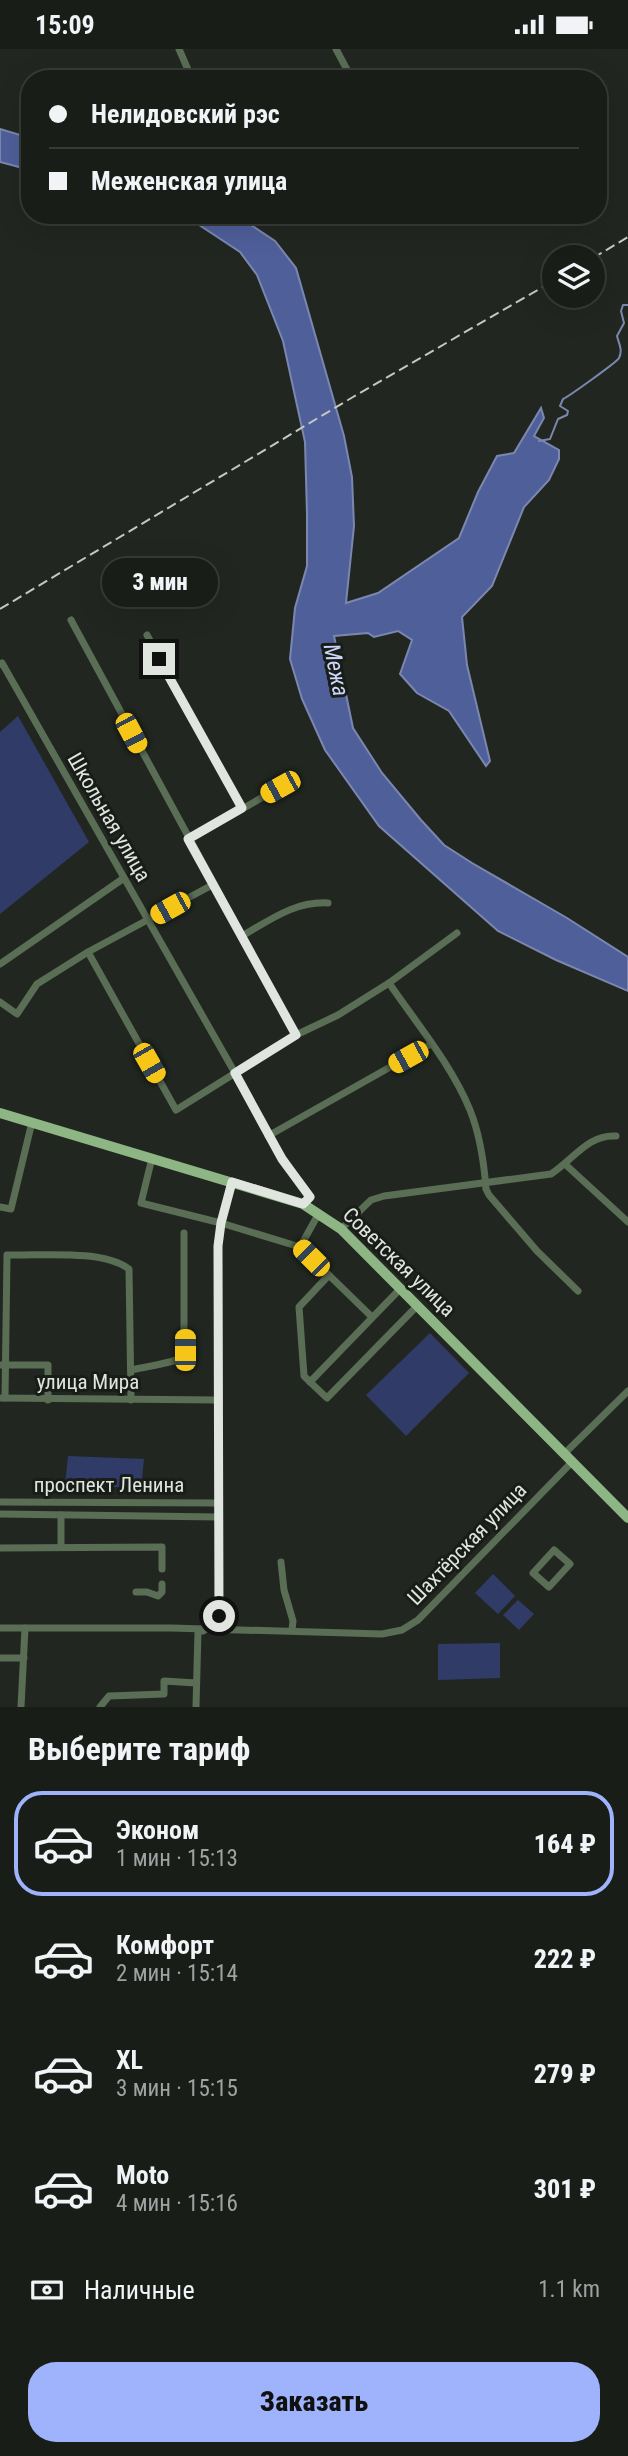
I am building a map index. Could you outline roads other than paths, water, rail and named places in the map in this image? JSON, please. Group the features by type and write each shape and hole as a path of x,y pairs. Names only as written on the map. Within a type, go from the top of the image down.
{"main road":[{"name":"Советская улица","path":"0,1113 303,1204 319,1213 341,1229 628,1518"}],"street":[{"path":"179,49 188,70"},
{"path":"336,49 347,70"},
{"path":"71,620 296,1035"},
{"path":"147,635 242,808"},
{"name":"Школьная улица","path":"1,663 235,1073 268,1136 310,1197 303,1204"},
{"path":"188,839 280,787"},
{"path":"0,964 124,878"},
{"path":"0,1002 17,1014 37,984 88,952 214,884"},
{"path":"242,936 291,908 316,902 328,903"},
{"path":"88,952 176,1110 296,1035 338,1015 389,983 457,933"},
{"path":"389,983 444,1061 469,1109 478,1135 489,1195 502,1213 578,1291"},
{"path":"268,1136 431,1044"},
{"path":"0,1207 10,1209 32,1122"},
{"path":"341,1229 371,1200 384,1196 551,1174 566,1165 590,1142 604,1135 616,1136"},
{"path":"152,1158 141,1203 300,1247 372,1317"},
{"path":"566,1165 628,1222"},
{"path":"219,1631 218,1246 232,1182"},
{"path":"300,1247 319,1213"},
{"path":"131,1370 176,1361 184,1356 184,1233"},
{"path":"3,1398 7,1255 79,1256 117,1261 129,1269 131,1400"},
{"path":"329,1275 299,1307 304,1376 327,1398 417,1306"},
{"path":"310,1382 400,1289"},
{"path":"3,1365 48,1365 48,1400"},
{"name":"Шахтёрская улица","path":"198,1631 292,1630 382,1634 409,1627 628,1391"},
{"name":"улица Мира","path":"3,1398 218,1400"},
{"name":"проспект Ленина","path":"0,1501 219,1503"},
{"name":"проспект Ленина","path":"0,1514 218,1517"},
{"path":"61,1515 61,1547"},
{"path":"0,1548 162,1547 162,1569"},
{"path":"554,1550 569,1565 549,1587 533,1573 554,1550"},
{"path":"281,1562 284,1590 293,1621 292,1630"},
{"path":"136,1592 158,1596 162,1592 162,1584"},
{"path":"0,1628 171,1628 198,1631 195,1707"},
{"path":"22,1707 25,1628"},
{"path":"0,1658 24,1658"},
{"path":"100,1707 109,1696 164,1694 164,1681 196,1683"}],"water":[{"path":"0,129 21,135 21,168 0,162"},
{"name":"Межа","path":"198,224 250,224 275,241 296,268 344,436 352,477 354,526 346,603 378,593 459,538 478,492 497,456 514,453 541,408 544,418 534,436 559,450 559,459 549,480 524,507 492,586 462,617 467,665 490,761 486,766 449,711 417,693 400,674 412,640 398,631 374,637 368,633 334,636 353,728 382,773 444,845 628,957 628,991 498,931 379,826 325,750 302,699 290,659 295,608 307,566 305,442 283,341 257,275 240,252"}],"waterway":[{"path":"539,441 550,439 558,419 567,415 568,411 560,406 563,399 619,358 621,350 617,336 624,323 621,311 623,305 628,305"}],"railway":[{"path":"605,251 628,237"},
{"path":"0,609 353,397 542,288"}]}
